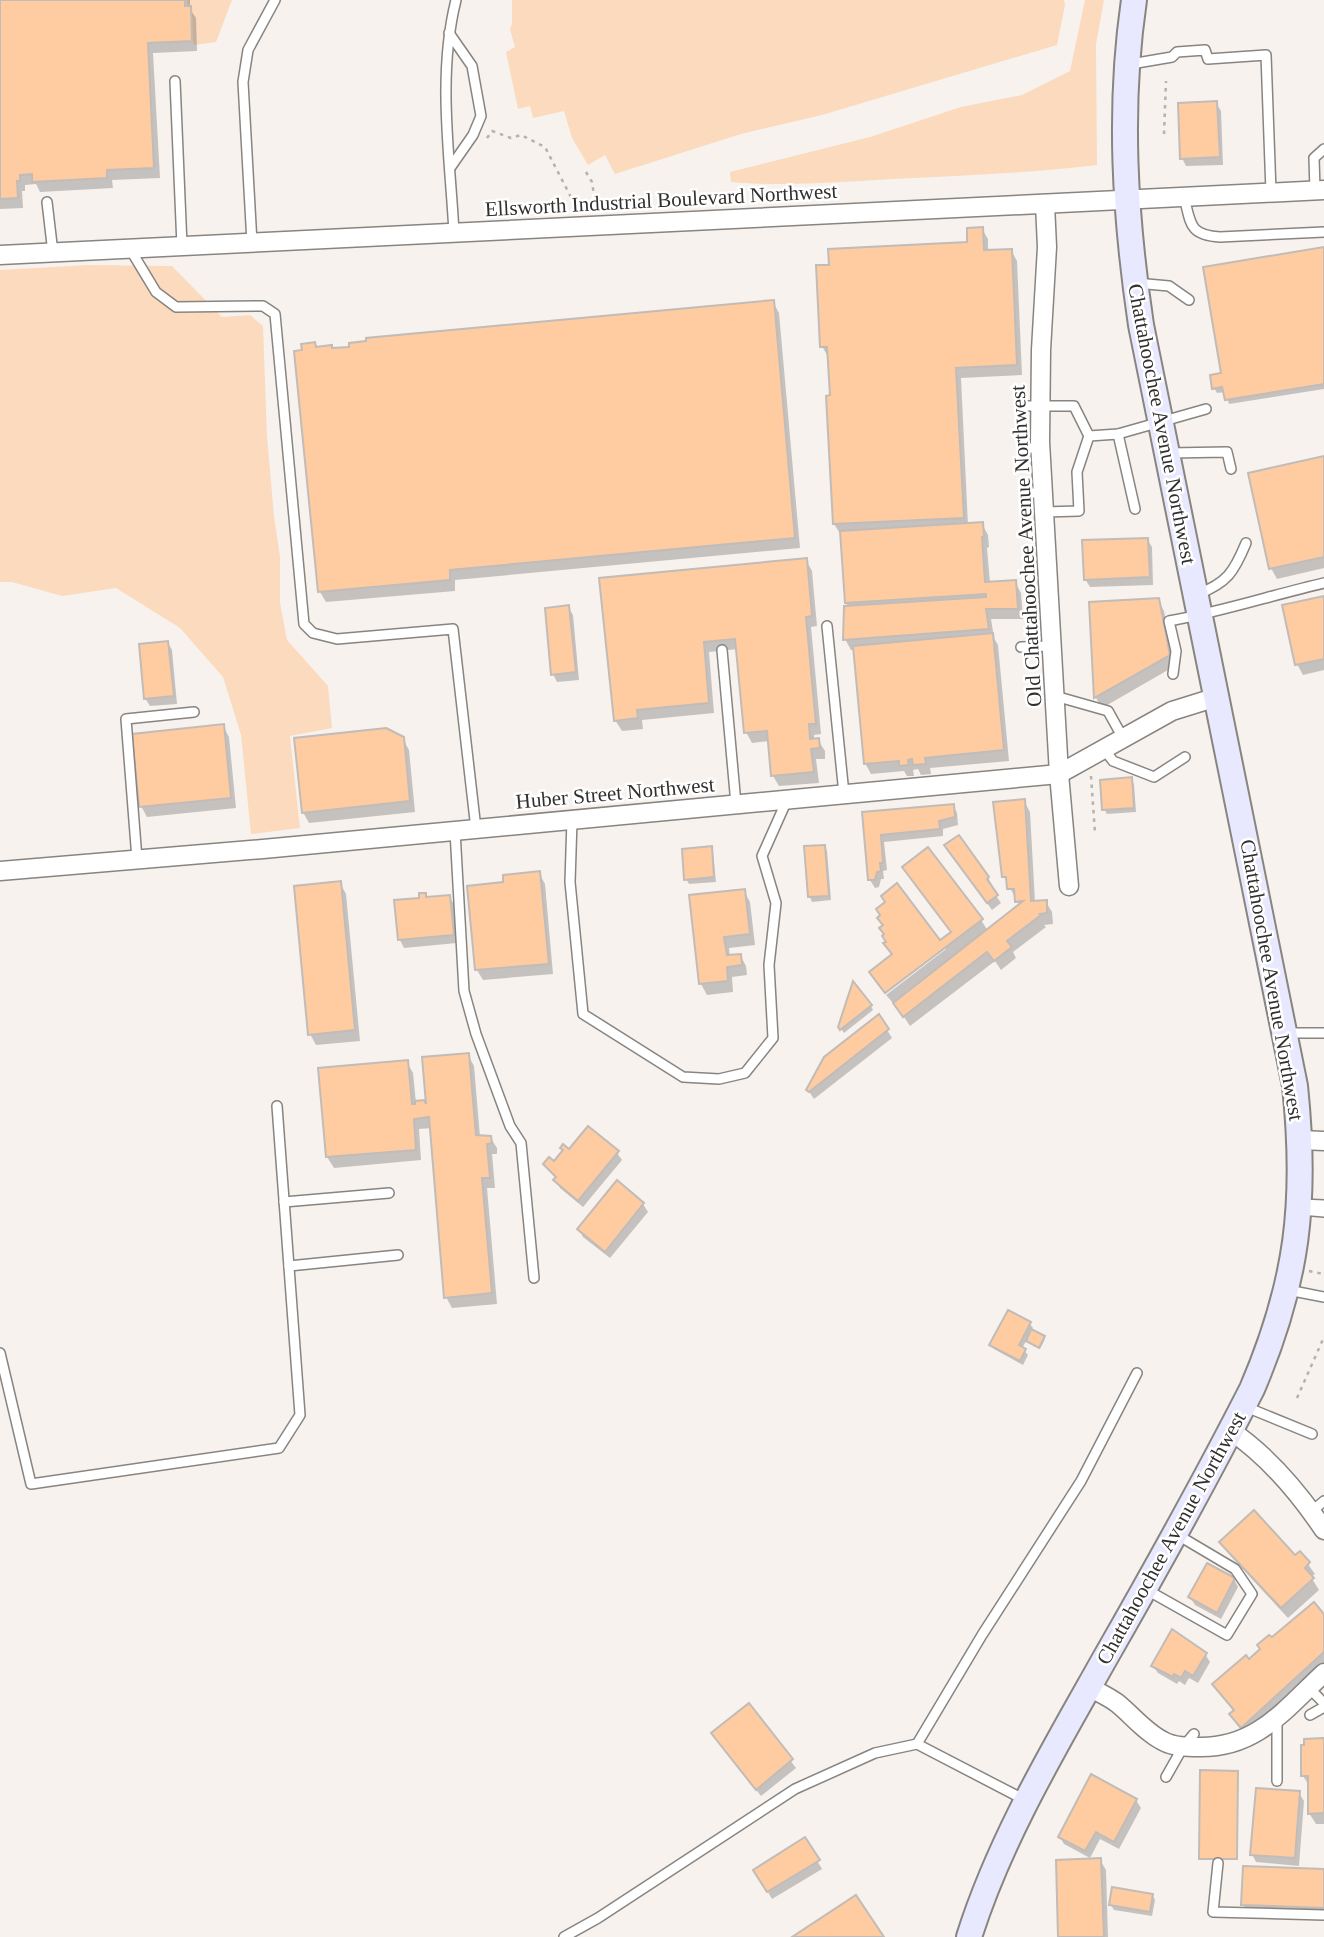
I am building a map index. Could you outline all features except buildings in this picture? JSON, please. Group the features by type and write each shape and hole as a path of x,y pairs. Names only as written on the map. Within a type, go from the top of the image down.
{"street":[{"name":"Chattahoochee Avenue Northwest","path":"969,1937 986,1889 1027,1801 1244,1406 1266,1356 1287,1290 1309,1203 1312,1141 1295,1086 1284,1033 1135,282 1126,200 1125,111 1134,0"},
{"name":"Ellsworth Industrial Boulevard Northwest","path":"0,255 1320,190"},
{"name":"Old Chattahoochee Avenue Northwest","path":"1045,204 1047,247 1041,405 1032,448 1035,493 1044,512 1059,774 1069,886"},
{"name":"Huber Street Northwest","path":"0,871 1059,774 1172,711 1217,697"},
{"path":"1231,1431 1252,1446 1317,1507 1324,1530"},
{"path":"1089,1687 1115,1702 1153,1735 1166,1742 1189,1740 1214,1747 1231,1745 1249,1738 1277,1717 1324,1672"}],"lane":[{"path":"251,243 243,82 248,50 275,0"},
{"path":"454,233 446,100 448,32 456,0"},
{"path":"448,32 472,66 481,116 473,135 450,169"},
{"path":"1128,64 1172,57 1177,52 1205,50 1208,59 1266,55 1271,192"},
{"path":"175,81 182,246"},
{"path":"1320,190 1314,158 1324,149"},
{"path":"1184,197 1192,228 1203,236 1324,232"},
{"path":"47,202 52,253"},
{"path":"130,249 156,292 176,307 263,306 275,314 304,624 313,633 337,639 453,629 476,829"},
{"path":"1135,282 1169,286 1189,300"},
{"path":"1022,406 1074,406 1089,436 1077,472 1079,511 1044,512"},
{"path":"1089,436 1118,434 1206,409"},
{"path":"1118,434 1135,509"},
{"path":"1167,453 1227,452 1231,469"},
{"path":"1173,674 1176,651 1168,621 1198,605 1218,586 1237,565 1246,544"},
{"path":"1198,605 1324,583"},
{"path":"827,626 844,794"},
{"path":"1021,647 1052,646"},
{"path":"722,650 736,804"},
{"path":"1055,696 1108,711 1123,738"},
{"path":"137,859 126,719 194,712"},
{"path":"1104,749 1114,761 1154,777 1185,757"},
{"path":"572,820 570,882 583,1014 683,1077 719,1079 745,1073 773,1038 769,965 776,903 762,856 787,800"},
{"path":"455,831 464,991 476,1034 510,1126 521,1143 534,1278"},
{"path":"1284,1033 1324,1033"},
{"path":"0,1353 31,1483 279,1448 300,1415 277,1106"},
{"path":"284,1202 388,1193"},
{"path":"1309,1203 1324,1212"},
{"path":"289,1266 398,1255"},
{"path":"1287,1290 1324,1297"},
{"path":"917,1745 982,1635 1081,1481 1137,1373"},
{"path":"1244,1406 1312,1434"},
{"path":"1145,1589 1227,1635 1252,1594 1235,1569 1174,1534"},
{"path":"1308,1687 1324,1705 1310,1715"},
{"path":"1277,1717 1277,1781"},
{"path":"1166,1777 1189,1740"},
{"path":"564,1937 598,1918 795,1789 876,1753 917,1745 1027,1801"},
{"path":"1218,1863 1213,1912 1324,1915"}],"path":[{"path":"1164,134 1166,81"},
{"path":"486,139 492,131 511,138 521,135 545,147 575,203"},
{"path":"586,172 592,181 596,202"},
{"path":"1091,774 1094,832"},
{"path":"1309,1271 1324,1273"},
{"path":"1297,1398 1324,1337"}],"shaded area":[{"path":"187,0 232,0 216,42 194,45"},
{"path":"512,0 1064,0 1065,5 1057,45 822,115 741,134 615,174 605,155 588,165 572,138 564,111 533,118 530,106 518,109 506,52 515,47 510,29"},
{"path":"1085,0 1104,0 1096,44 1097,165 832,183 731,182 730,172 870,137 961,107 1022,95 1070,71"},
{"path":"89,265 172,266 222,317 250,315 263,326 267,436 280,557 280,603 287,640 328,686 332,728 290,736 300,828 251,834 241,735 223,677 180,628 116,588 62,596 12,582 0,582 0,270"}]}
